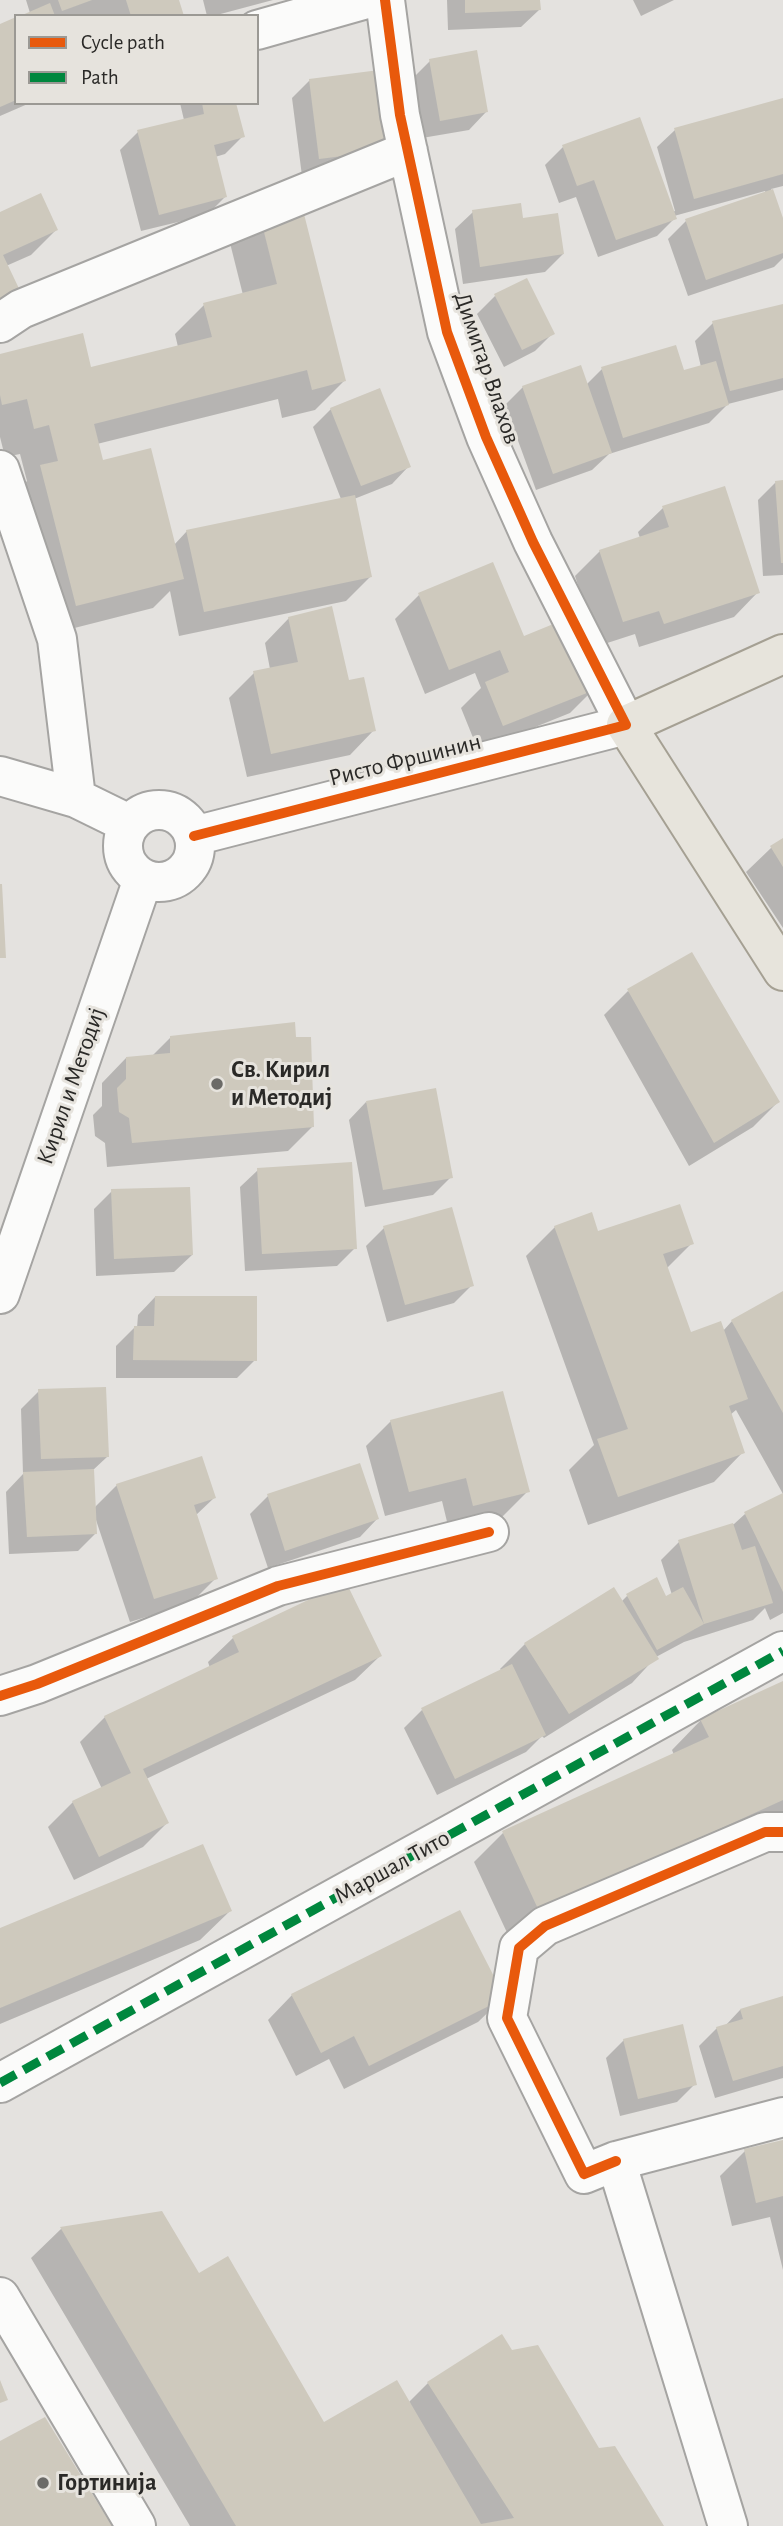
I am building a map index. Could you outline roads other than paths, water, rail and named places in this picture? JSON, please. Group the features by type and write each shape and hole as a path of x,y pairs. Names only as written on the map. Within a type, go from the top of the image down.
{"main road":[{"path":"626,725 783,654"},
{"name":"Димитар Влахов","path":"626,725 783,971"}],"street":[{"path":"259,29 363,0"},
{"name":"Димитар Влахов","path":"385,0 400,114 447,332 486,437 534,542 626,725"},
{"path":"0,323 21,309 408,151"},
{"path":"0,470 57,639 76,797"},
{"name":"Ристо Фршинин","path":"194,836 626,725"},
{"path":"0,776 76,797 129,824"},
{"path":"152,810 166,810 178,815 188,824 194,836 192,860 177,878 155,883 132,872 125,861 123,835 129,824 139,815 152,810"},
{"name":"Кирил и Методиј","path":"0,1294 143,879"},
{"path":"0,1696 37,1684 278,1586 489,1532"},
{"name":"Маршал Тито","path":"0,2083 783,1650"},
{"path":"783,1832 765,1832 545,1926 519,1948 507,2018 584,2174 616,2161 783,2117"},
{"path":"616,2161 728,2526"},
{"path":"0,2297 136,2526"}],"place":[{"name":"Св. Кирил и Методиј","path":"217,1084"},
{"name":"Гортинија","path":"43,2483"}]}
